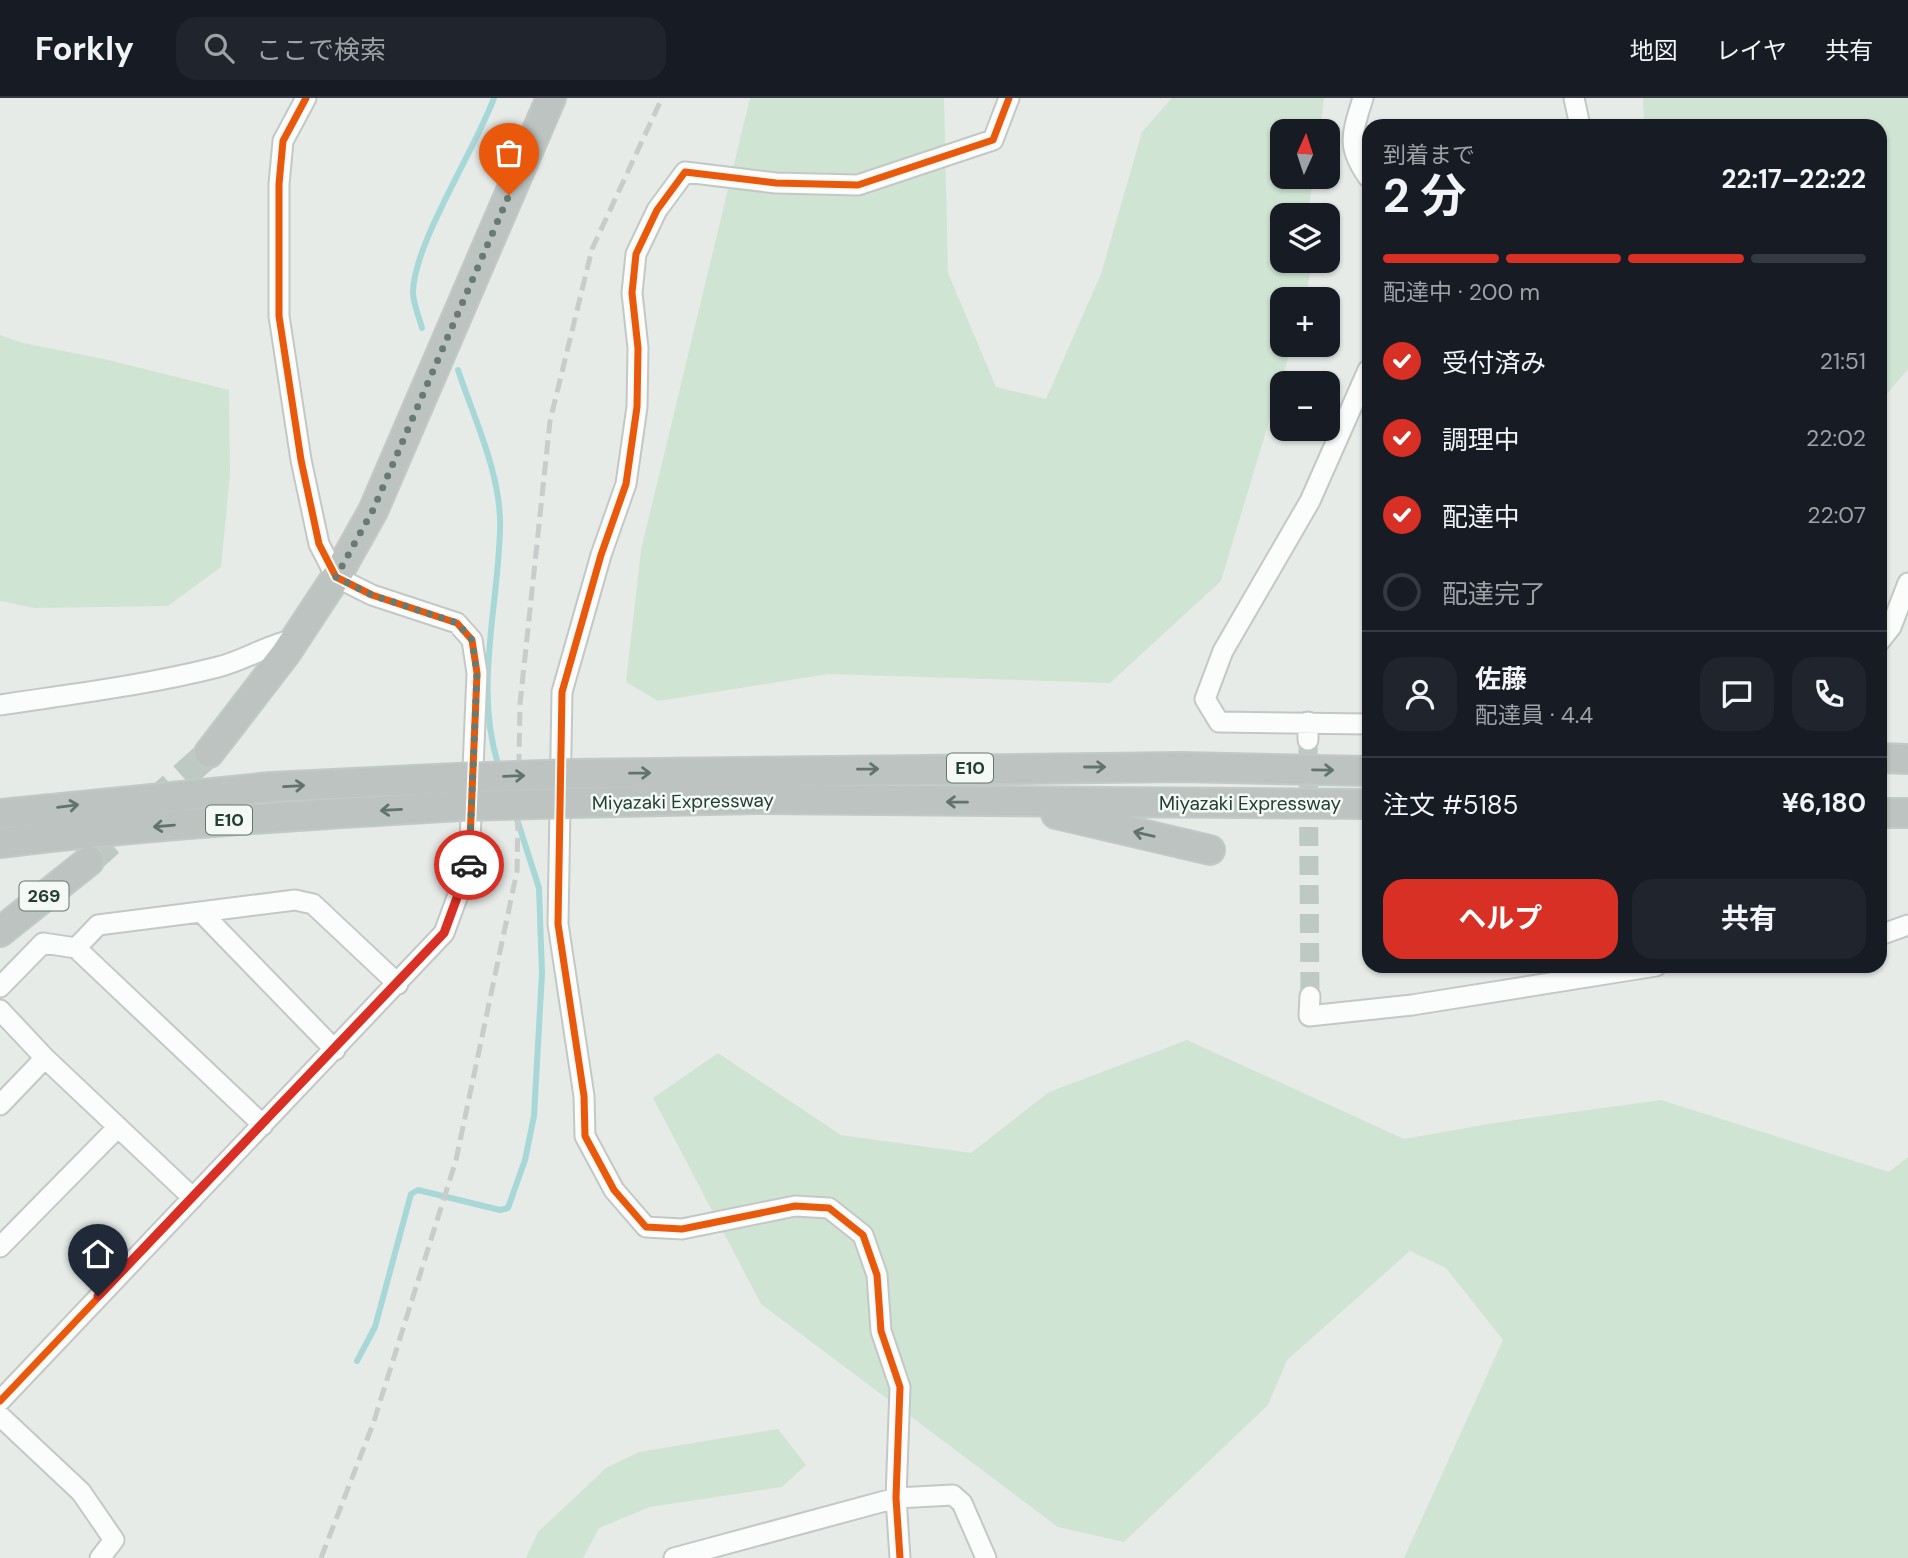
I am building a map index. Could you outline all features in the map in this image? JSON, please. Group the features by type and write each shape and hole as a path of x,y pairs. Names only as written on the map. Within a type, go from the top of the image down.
{"highway":[{"path":"209,753 295,639 336,577 373,510 551,98"},
{"path":"1887,758 1908,759"},
{"name":"Miyazaki Expressway","path":"0,814 271,787 572,774 1182,767 1362,771"},
{"name":"Miyazaki Expressway","path":"0,843 274,816 459,806 755,799 1362,804"},
{"path":"1008,803 1210,850"},
{"path":"1887,813 1908,813"},
{"name":"269","path":"0,932 89,861"}],"street":[{"path":"0,1401 444,933 469,865 477,673 472,640 457,623 372,595 336,577 319,544 301,460 279,317 279,184 282,141 306,98"},
{"path":"900,1558 896,1498 900,1387 881,1331 877,1275 863,1235 829,1208 795,1206 681,1229 646,1227 614,1190 585,1136 584,1096 558,924 562,692 601,555 626,484 637,407 638,348 632,293 636,254 657,210 685,172 776,183 858,185 993,140 1009,98"},
{"path":"1362,169 1353,156 1354,127 1363,98"},
{"path":"1574,98 1578,119"},
{"path":"1362,384 1310,501 1223,651 1205,699 1219,722 1308,731 1362,725"},
{"path":"1887,633 1908,583"},
{"path":"0,705 156,681 223,666 271,644 295,639"},
{"path":"76,948 98,925 295,900 313,904 398,984"},
{"path":"201,912 335,1050"},
{"path":"1887,932 1908,925"},
{"path":"0,987 43,943 76,948 262,1125"},
{"path":"1310,996 1309,1016 1412,1005 1612,973"},
{"path":"0,1010 45,1058 192,1198"},
{"path":"0,1105 45,1058"},
{"path":"0,1247 118,1127"},
{"path":"0,1416 81,1492 114,1540 100,1558"},
{"path":"674,1558 896,1498 953,1495 962,1503 986,1558"}],"green space":[{"path":"750,98 944,98 948,273 996,387 1046,399 1101,274 1142,132 1172,98 1324,98 1321,119 1270,119 1270,189 1311,189 1310,203 1270,203 1270,273 1310,273 1308,287 1270,287 1270,357 1288,357 1284,371 1270,371 1270,418 1221,581 1110,683 829,674 658,701 626,682 641,550"},
{"path":"1643,98 1908,98 1908,369 1887,394 1887,119 1644,119"},
{"path":"0,335 23,343 104,359 229,390 230,475 221,567 168,606 35,608 0,601"},
{"path":"1187,1040 1404,1139 1494,1123 1661,1100 1889,1172 1908,1157 1908,1558 1404,1558 1503,1340 1446,1268 1410,1251 1287,1360 1268,1405 1124,1542 1058,1527 761,1304 653,1098 718,1053 841,1135 971,1153 1049,1092"},
{"path":"778,1429 806,1465 782,1487 650,1507 599,1528 583,1558 526,1558 538,1532 606,1468 639,1452"}],"waterway":[{"path":"422,328 413,292 423,248 494,98"},
{"path":"458,370 497,489 500,530 489,651 488,711 500,770"},
{"path":"357,1361 375,1327 411,1194 418,1190 500,1210 508,1208 525,1160 534,1116 542,973 539,888 515,813"}],"tunnel":[{"path":"1308,740 1310,996"},
{"path":"89,861 209,753"}],"railway":[{"path":"321,1558 373,1424 456,1160 517,871 520,704 550,421 592,249 662,98"}],"cycle path":[{"path":"0,1401 444,933 469,865 477,673 472,640 457,623 372,595 336,577 319,544 301,460 279,316 279,184 283,141 306,98"},
{"path":"900,1558 896,1498 900,1387 881,1331 877,1275 863,1235 829,1208 795,1206 682,1229 646,1227 614,1190 585,1136 584,1096 558,924 562,692 601,555 626,484 637,407 638,348 632,293 636,254 657,210 685,172 776,183 858,185 993,140 1009,98"}],"way so far":[{"path":"469,865 477,673 472,640 457,623 372,595 336,577 373,510 509,195"}],"route":[{"path":"98,1296 444,933 469,865"}]}
